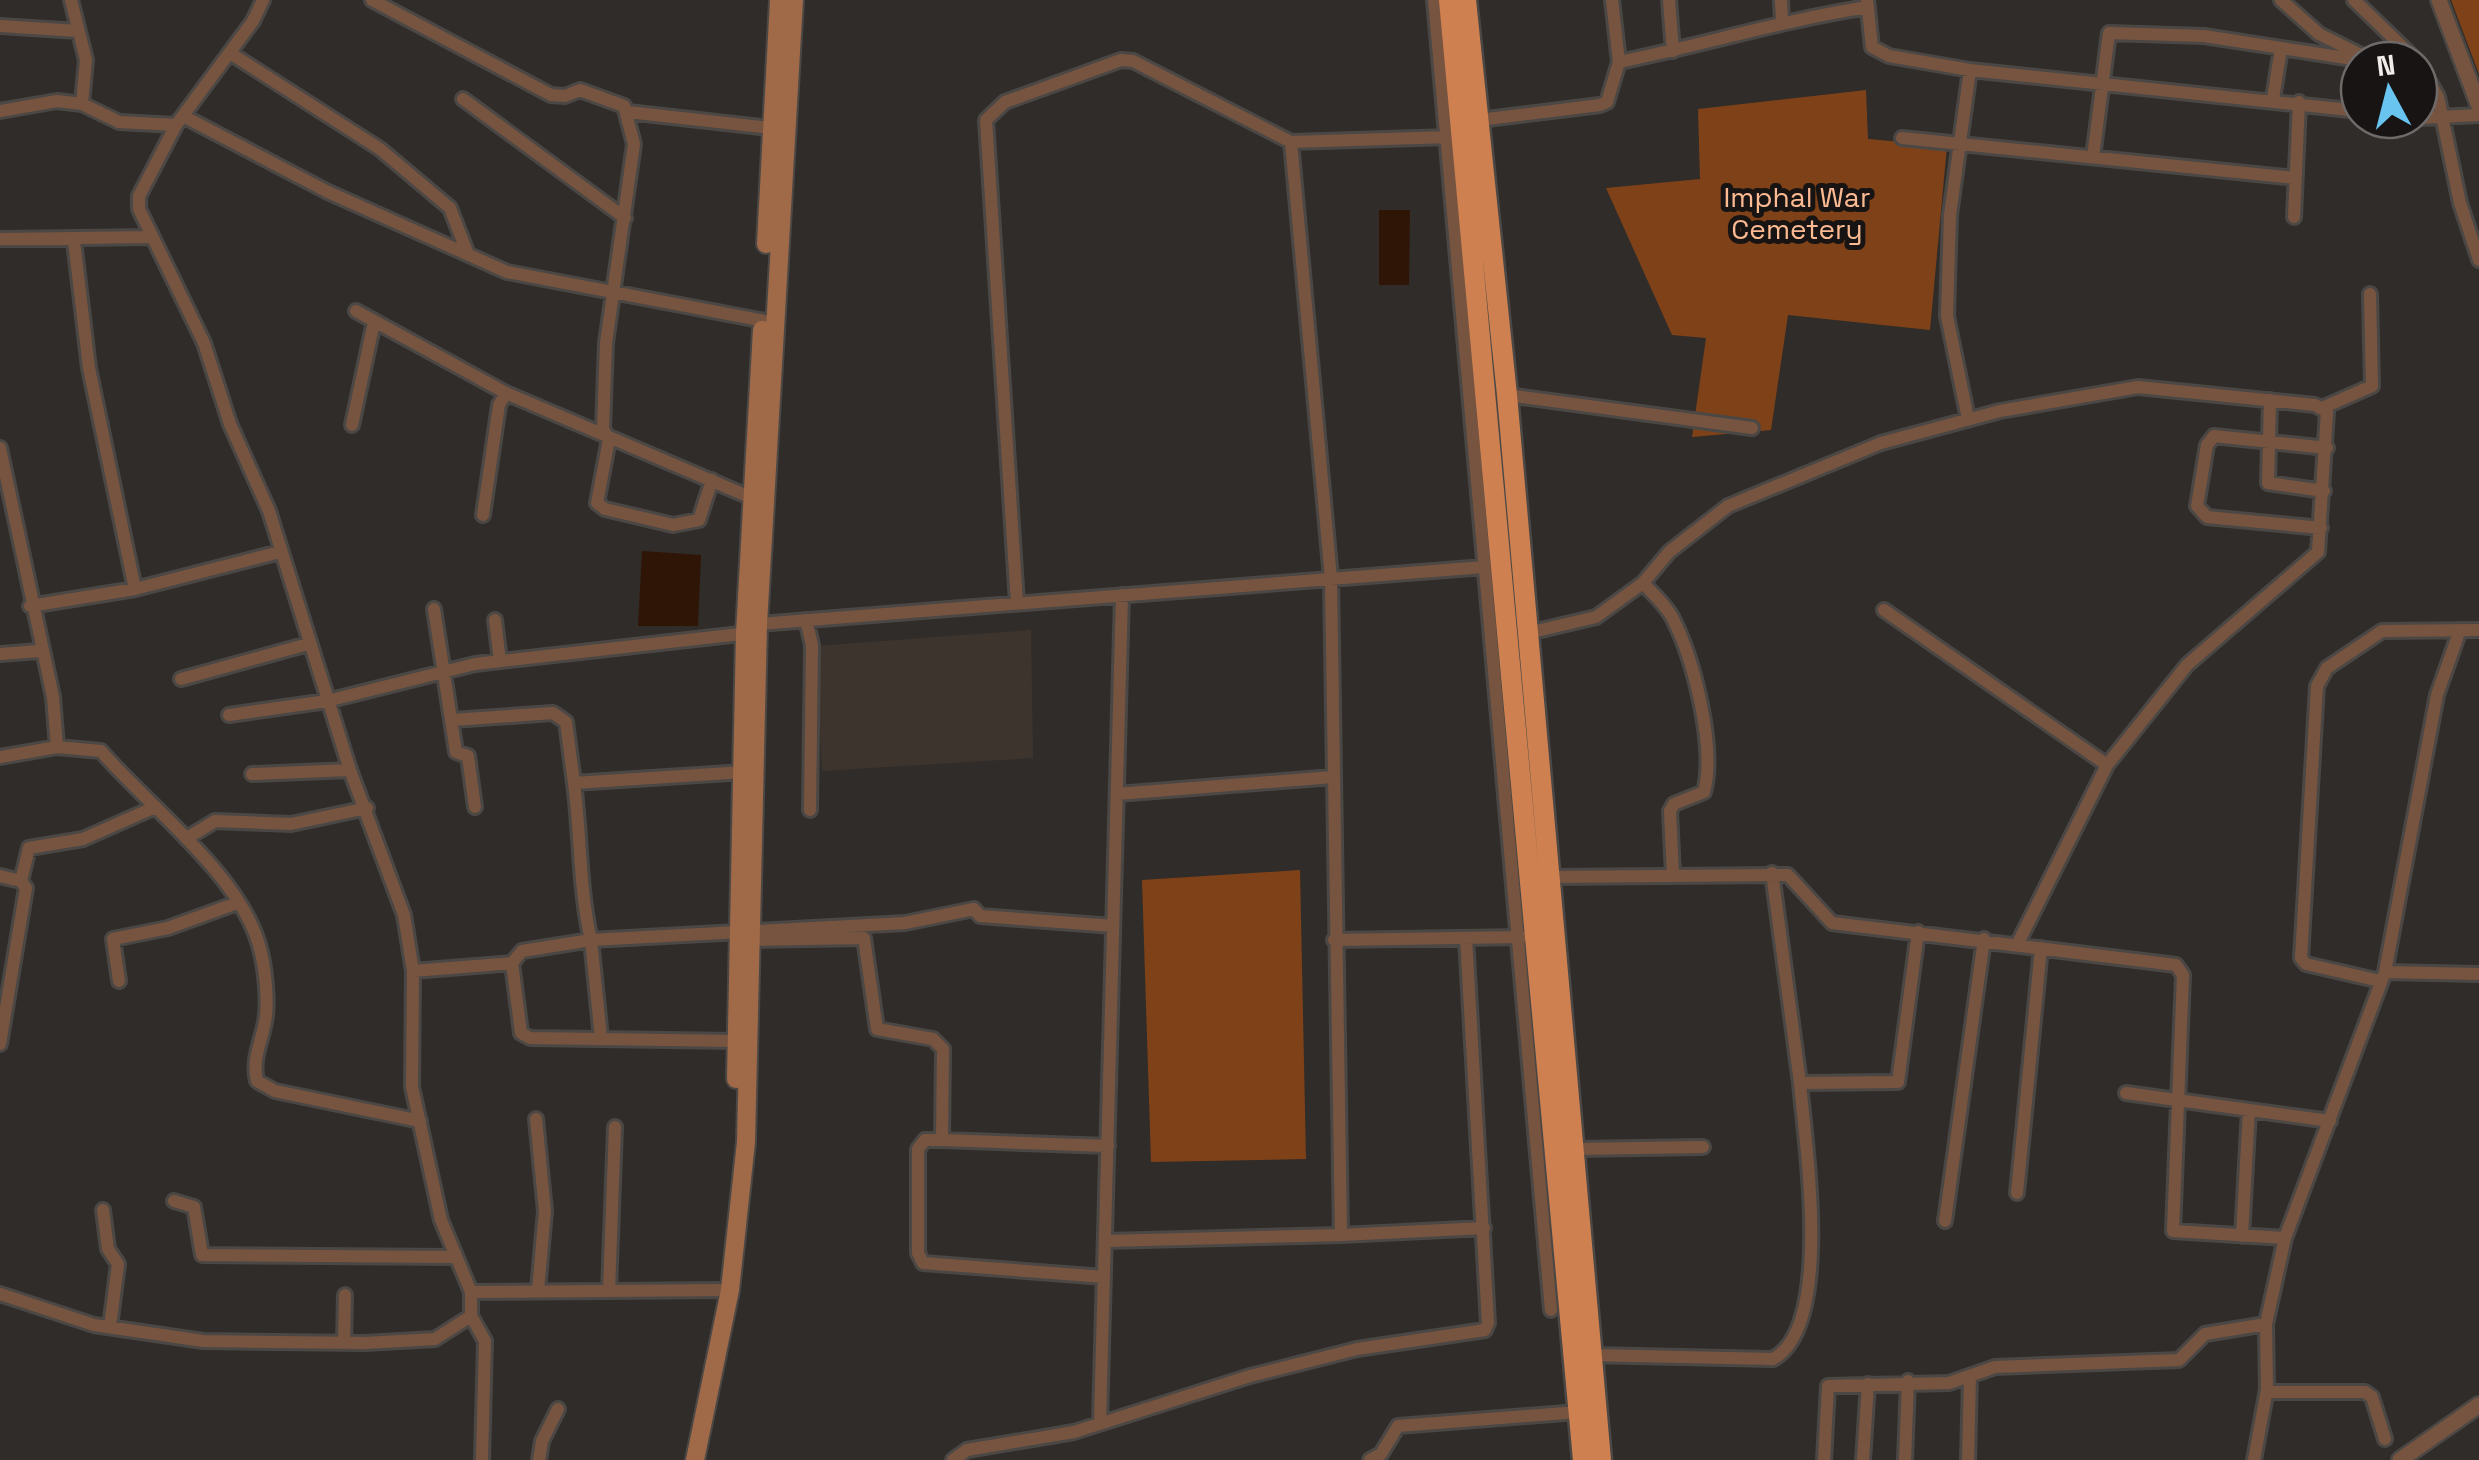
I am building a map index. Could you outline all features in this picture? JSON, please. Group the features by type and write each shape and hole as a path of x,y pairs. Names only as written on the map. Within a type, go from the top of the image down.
{"highway":[{"path":"1449,0 1453,137 1548,877 1582,1460"},
{"path":"1466,0 1507,395 1519,635 1525,937 1574,1148 1601,1460"}],"main road":[{"path":"695,1460 724,1290 740,1141 754,629 752,498 769,322 770,128 778,0"},
{"path":"740,1141 736,1042 746,934 744,772 792,0"},
{"path":"684,1460 724,1290"}],"street":[{"path":"71,0 86,60 82,104"},
{"path":"263,0 230,53 180,120 139,196 143,222 204,343 230,424 269,511 350,770 404,915 413,971 412,1086 453,1256 471,1292 472,1316 485,1341 482,1460"},
{"path":"372,0 551,95 565,96 580,90 617,102 628,112 770,128"},
{"path":"1434,0 1453,137 1484,566 1525,937 1551,1310"},
{"path":"1478,120 1607,102 1619,62 1612,0"},
{"path":"1669,0 1672,51"},
{"path":"1781,0 1782,20"},
{"path":"2281,0 2319,34 2339,44"},
{"path":"2354,0 2394,40"},
{"path":"2439,0 2479,106"},
{"path":"1619,62 1782,20 1868,4 1868,36 1878,52 1970,70 2339,108"},
{"path":"0,26 78,31"},
{"path":"2093,157 2106,38 2114,32 2204,36 2339,57"},
{"path":"2274,99 2281,48"},
{"path":"230,53 380,150 450,208 467,252"},
{"path":"1017,603 989,169 990,114 1005,102 1126,60 1291,142 1453,137"},
{"path":"1968,420 1948,316 1950,215 1970,70"},
{"path":"463,100 625,218"},
{"path":"0,111 41,101 82,104 119,122 180,120 328,192 526,278 769,322"},
{"path":"2294,217 2299,102"},
{"path":"2439,109 2460,203 2479,260"},
{"path":"628,112 634,144 614,293 602,421 608,439 597,502 605,509 673,525 699,520 712,480"},
{"path":"2439,120 2479,115"},
{"path":"1902,138 2295,178"},
{"path":"1291,142 1331,578 1341,1234"},
{"path":"0,239 151,237"},
{"path":"74,241 90,368 135,590"},
{"path":"1519,635 1596,617 1643,584 1669,552 1728,506 1880,443 1968,420 2138,387 2322,408 2372,386 2370,294"},
{"path":"356,311 506,393 752,498"},
{"path":"352,425 374,322"},
{"path":"483,515 499,405 506,393"},
{"path":"1507,395 1752,428"},
{"path":"2270,400 2269,484 2324,491"},
{"path":"2017,945 2107,766 2187,666 2272,588 2313,558 2321,528 2330,417 2322,408"},
{"path":"2321,528 2198,512 2211,438 2327,448"},
{"path":"0,448 30,606 53,697 57,747"},
{"path":"30,606 135,590 280,552"},
{"path":"229,715 327,701 500,661 806,620 1484,566"},
{"path":"1643,584 1674,622 1692,676 1708,759 1704,792 1674,804 1670,811 1673,875"},
{"path":"1100,1422 1122,595"},
{"path":"434,609 456,752 468,756 474,807"},
{"path":"1884,610 2107,766"},
{"path":"495,620 500,661"},
{"path":"806,620 812,645 810,810"},
{"path":"2254,1460 2266,1392 2266,1324 2285,1238 2382,977 2437,695 2460,630"},
{"path":"2479,630 2382,631 2327,668 2317,686 2302,958 2306,964 2382,977 2479,974"},
{"path":"180,680 308,644"},
{"path":"0,654 40,651"},
{"path":"452,720 553,713 566,722 582,846 580,894 590,940 601,1038"},
{"path":"0,757 57,747 101,751 153,808 188,838 237,903 260,946 266,1018 253,1065 257,1081 275,1090 420,1121"},
{"path":"252,774 350,770"},
{"path":"574,783 744,772"},
{"path":"1116,794 1333,777"},
{"path":"21,881 29,848 83,839 153,808"},
{"path":"188,838 215,821 291,824 367,808"},
{"path":"1589,1356 1773,1359 1790,1345 1806,1300 1812,1262 1800,1083 1772,873"},
{"path":"1548,877 1772,873 1792,876 1827,922 1984,938 2180,967 2173,1231 2285,1238"},
{"path":"0,876 21,881 26,888 0,1044"},
{"path":"118,981 114,940 168,928 237,903"},
{"path":"413,971 512,963 522,951 590,940 905,923 974,909 980,916 1113,926"},
{"path":"1800,1083 1898,1082 1918,932"},
{"path":"746,934 864,938 877,1029 932,1039 943,1050 942,1140"},
{"path":"1334,940 1525,937"},
{"path":"953,1460 968,1450 1052,1437 1357,1349 1481,1332 1488,1323 1466,938"},
{"path":"1945,1222 1984,938"},
{"path":"2017,1193 2041,948"},
{"path":"512,963 520,1033 530,1038 736,1042"},
{"path":"2126,1093 2330,1121"},
{"path":"2242,1236 2249,1110"},
{"path":"536,1120 545,1211 538,1290"},
{"path":"609,1291 615,1126"},
{"path":"1104,1277 923,1263 918,1253 918,1149 921,1142 942,1140 1108,1146"},
{"path":"1574,1148 1702,1148"},
{"path":"174,1202 194,1207 202,1254 453,1256"},
{"path":"104,1210 108,1249 118,1264 110,1327"},
{"path":"1105,1241 1484,1228"},
{"path":"471,1292 724,1290"},
{"path":"0,1294 110,1327 203,1341 344,1343 435,1339 472,1316"},
{"path":"344,1343 345,1295"},
{"path":"1824,1460 1826,1388 1949,1383 1994,1367 2183,1359 2205,1334 2266,1324"},
{"path":"1968,1460 1970,1377"},
{"path":"1905,1460 1908,1382"},
{"path":"1863,1460 1868,1384"},
{"path":"2266,1392 2364,1392 2372,1397 2385,1438"},
{"path":"2400,1460 2479,1404"},
{"path":"539,1460 542,1441 558,1409"},
{"path":"1370,1460 1381,1454 1398,1426 1578,1412"}],"shaded area":[{"path":"1379,210 1410,210 1409,285 1379,285"},
{"path":"642,551 701,555 698,626 638,626"},
{"path":"1031,630 1033,758 822,771 816,646"}],"green space":[{"path":"2451,0 2479,0 2479,74"},
{"name":"Imphal War Cemetery","path":"1866,90 1868,139 1947,146 1930,330 1788,315 1771,430 1692,437 1706,338 1672,335 1606,188 1700,179 1698,109"},
{"path":"1300,870 1306,1159 1151,1162 1142,880"}]}
